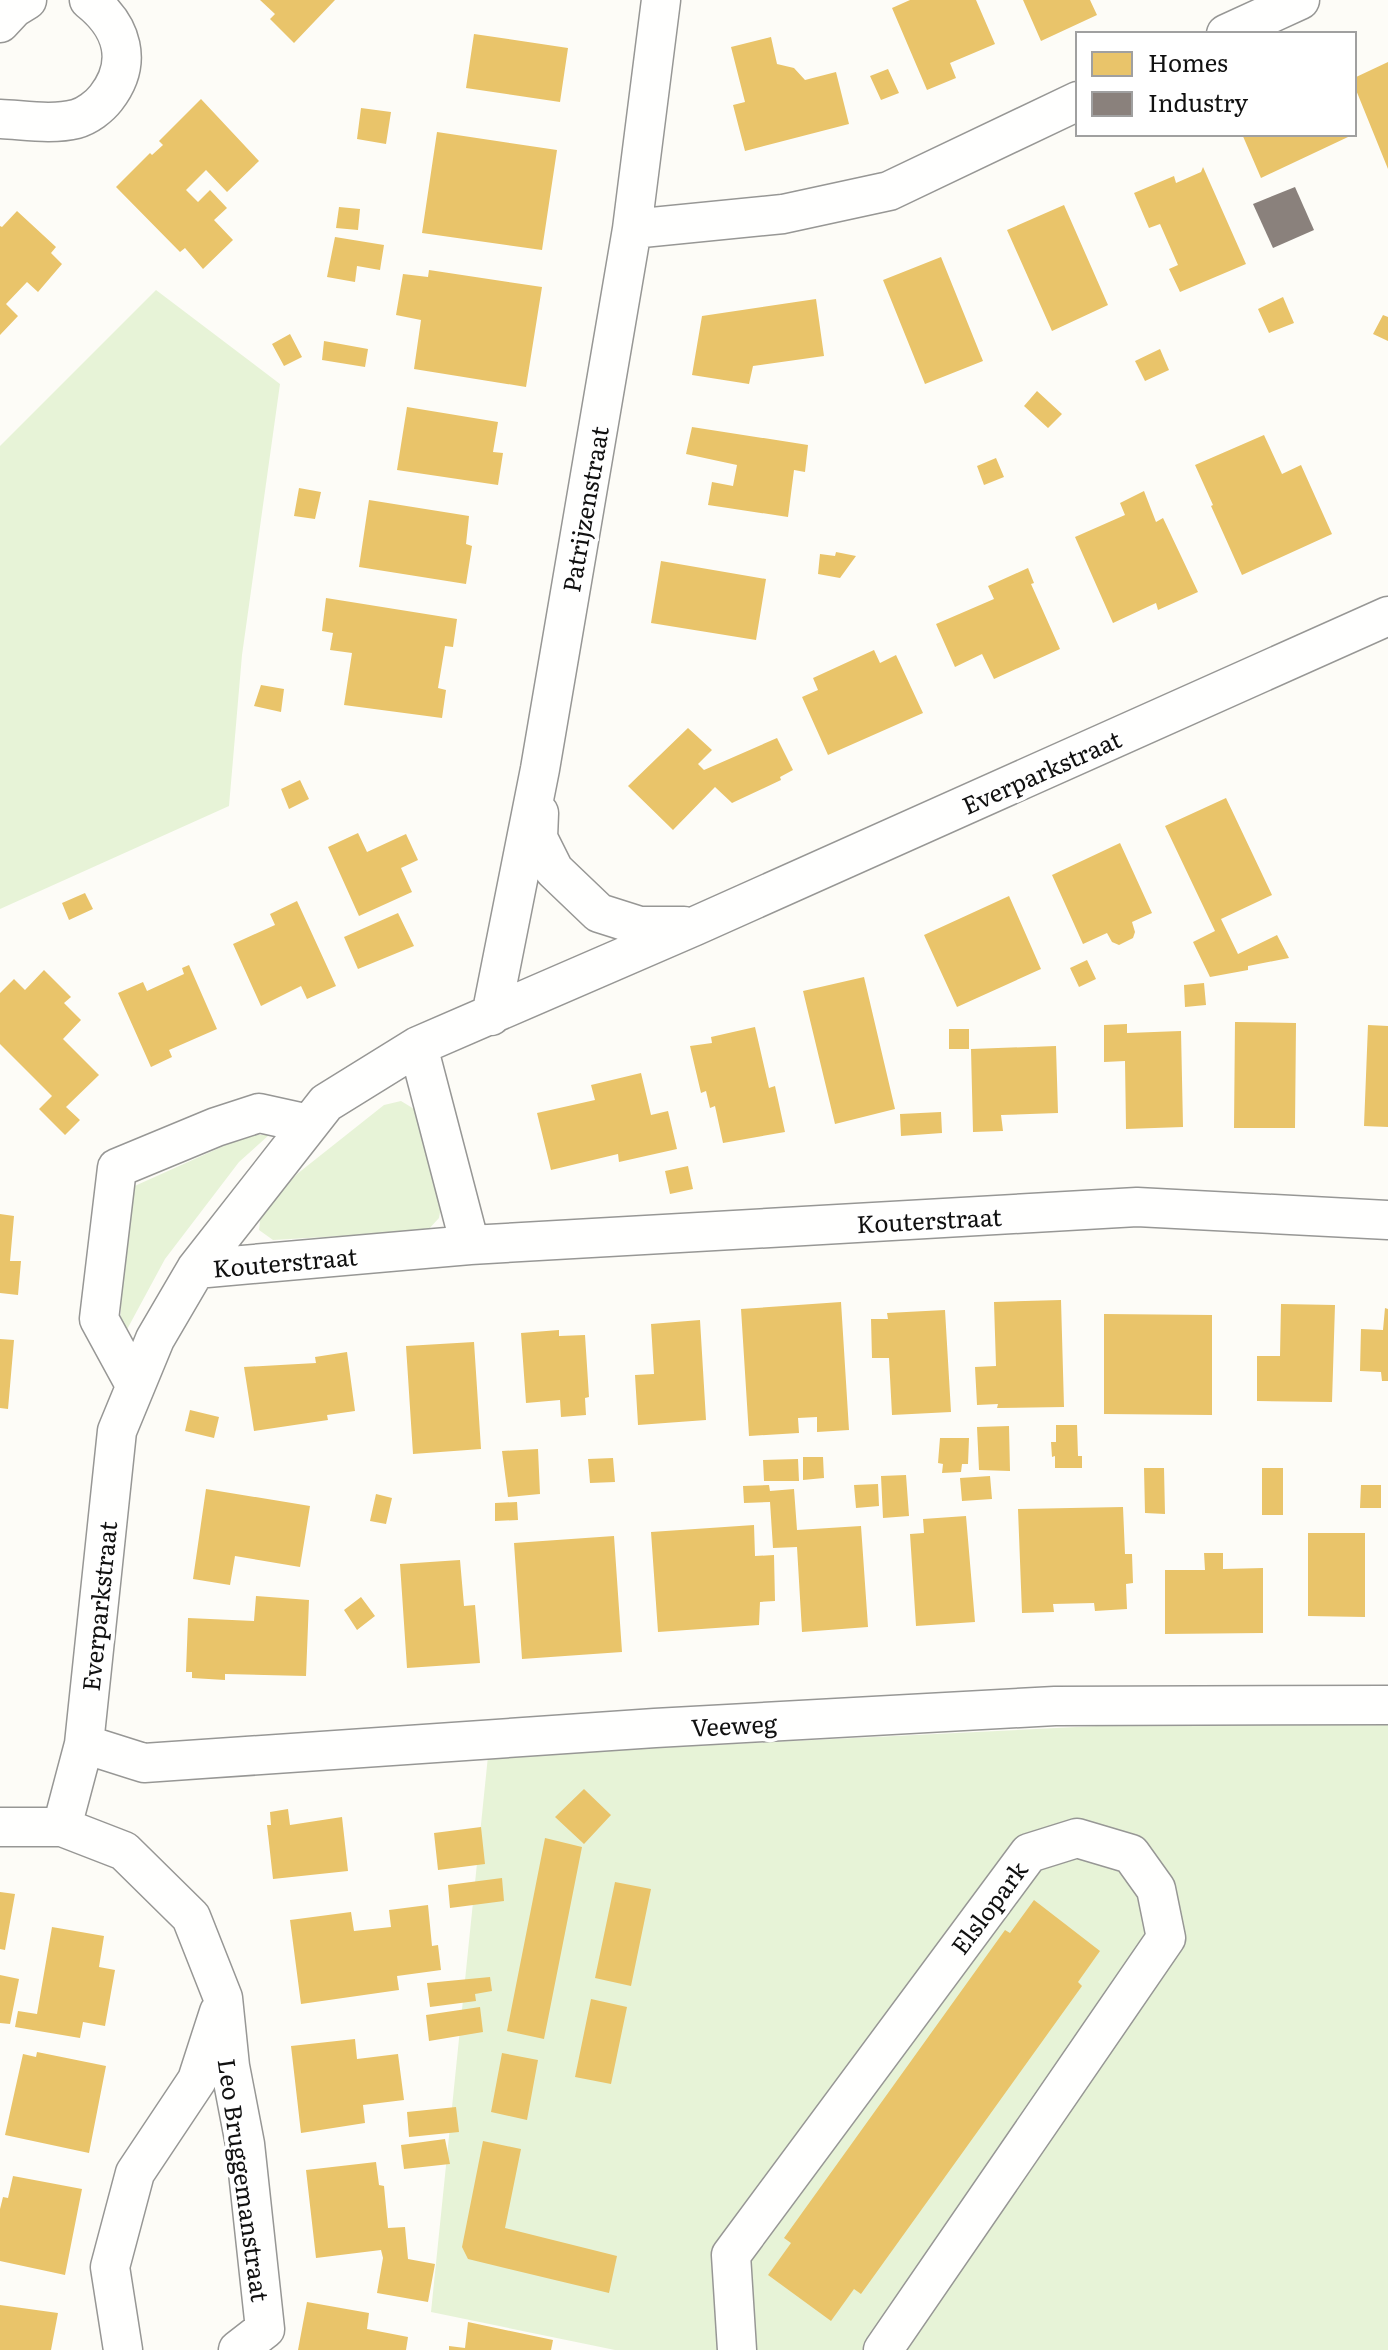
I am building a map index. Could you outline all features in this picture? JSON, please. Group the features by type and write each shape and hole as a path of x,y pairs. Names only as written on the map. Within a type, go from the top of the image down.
{"street":[{"path":"0,23 27,0"},
{"path":"0,119 53,122 78,118 100,106 116,85 122,61 119,36 106,13 89,0"},
{"name":"Patrijzenstraat","path":"491,1016 540,769 632,229 661,0"},
{"path":"1230,32 1300,0"},
{"path":"632,229 783,214 889,191 1076,102"},
{"name":"Everparkstraat","path":"62,1827 84,1744 117,1431 155,1339 196,1269 326,1103 418,1046 695,926 1388,616"},
{"name":"Everparkstraat","path":"540,769 538,838 554,870 599,913 640,926 695,926"},
{"path":"418,1046 470,1245"},
{"path":"135,1385 99,1319 117,1168 216,1127 259,1113 309,1124"},
{"name":"Kouterstraat","path":"196,1269 470,1245 1137,1207 1388,1220"},
{"name":"Veeweg","path":"84,1744 144,1763 655,1728 1055,1706 1388,1705"},
{"name":"Leo Bruggemanstraat","path":"0,1827 62,1827 124,1851 191,1917 223,1998 230,2066 245,2144 265,2329 238,2350"},
{"name":"Elslopark","path":"737,2350 731,2255 1029,1853 1077,1838 1131,1854 1156,1889 1166,1938 883,2350"},
{"name":"Leo Bruggemanstraat","path":"123,2350 110,2267 135,2173 197,2080 223,1998"}],"green space":[{"path":"156,290 280,384 242,655 229,806 0,909 0,446"},
{"path":"401,1101 419,1112 442,1200 439,1218 427,1231 273,1240 259,1230 261,1212 297,1174 384,1105"},
{"path":"248,1135 269,1135 239,1162 165,1259 124,1335 120,1322 128,1189"},
{"path":"1388,1722 1388,2350 615,2350 431,2312 488,1756 1097,1726"}],"building: Homes":[{"path":"260,0 335,0 294,43 270,19 275,14"},
{"path":"910,0 976,0 995,44 950,63 956,78 927,90 892,8"},
{"path":"1023,0 1090,0 1097,15 1041,41"},
{"path":"474,34 568,48 560,102 466,88"},
{"path":"771,37 777,64 794,68 805,80 836,72 849,124 745,151 733,105 745,102 731,47"},
{"path":"1388,62 1388,169 1356,90 1356,77"},
{"path":"888,69 899,93 881,100 870,76"},
{"path":"201,99 259,161 227,192 206,170 186,190 198,202 210,190 227,208 214,220 233,240 203,269 185,248 180,252 116,187 150,153 152,155 163,145 159,141"},
{"path":"361,108 391,112 386,144 357,139"},
{"path":"437,132 557,150 542,250 422,233"},
{"path":"1243,136 1348,136 1348,137 1261,178"},
{"path":"1203,167 1246,264 1180,292 1169,269 1178,265 1160,224 1149,228 1134,193 1174,176 1176,183 1201,172"},
{"path":"1064,205 1108,305 1052,331 1007,230"},
{"path":"339,207 360,209 358,230 336,228"},
{"path":"17,211 56,247 51,253 62,264 38,292 27,282 6,304 18,316 0,335 0,226"},
{"path":"335,237 384,245 380,270 357,266 355,282 327,277"},
{"path":"941,257 983,361 925,384 883,280"},
{"path":"429,270 542,287 526,387 414,369 421,320 396,315 403,274 428,277"},
{"path":"1283,297 1294,323 1269,333 1258,309"},
{"path":"816,299 824,356 753,366 749,384 692,375 702,316"},
{"path":"1383,315 1388,317 1388,341 1373,334"},
{"path":"290,334 302,357 284,366 272,344"},
{"path":"324,341 368,349 365,367 322,360"},
{"path":"1160,349 1169,370 1145,381 1135,361"},
{"path":"1037,391 1062,414 1048,428 1024,406"},
{"path":"407,407 498,422 493,452 503,453 498,485 397,470"},
{"path":"692,427 808,445 805,472 794,470 788,517 708,505 712,482 733,486 737,465 686,454"},
{"path":"1264,435 1282,474 1301,465 1332,534 1242,575 1195,465"},
{"path":"996,458 1004,477 984,485 977,466"},
{"path":"299,488 321,492 315,519 294,516"},
{"path":"1144,491 1156,522 1163,518 1198,592 1158,610 1156,603 1113,623 1075,537 1125,515 1120,503"},
{"path":"369,500 469,516 466,544 472,546 466,584 359,567"},
{"path":"836,552 856,556 840,578 818,574 820,554 835,556"},
{"path":"661,561 766,579 756,640 651,623"},
{"path":"1028,568 1034,583 1031,584 1060,649 994,679 982,654 955,667 936,624 994,599 988,586"},
{"path":"326,598 457,619 453,647 445,646 438,688 446,690 442,718 344,705 352,653 330,650 333,633 322,631"},
{"path":"874,650 880,663 896,655 923,713 828,755 802,697 818,690 813,678"},
{"path":"261,685 284,689 281,712 254,706"},
{"path":"688,728 712,750 698,764 704,770 777,738 793,770 780,777 781,780 732,803 715,787 673,830 628,786"},
{"path":"300,780 309,799 289,809 281,789"},
{"path":"1226,798 1272,895 1221,919 1238,954 1277,935 1289,958 1210,977 1193,942 1215,931 1165,826"},
{"path":"358,833 367,852 406,834 418,860 401,868 412,892 359,916 328,847"},
{"path":"1120,843 1152,913 1132,922 1133,938 1119,945 1112,942 1107,933 1083,944 1052,875"},
{"path":"85,893 93,909 69,920 62,903"},
{"path":"1009,896 1041,969 957,1007 924,935"},
{"path":"297,901 336,986 307,999 301,986 261,1006 233,944 275,925 270,914"},
{"path":"398,913 414,946 358,969 344,937"},
{"path":"1087,960 1096,979 1079,987 1070,968"},
{"path":"189,965 217,1029 169,1050 172,1057 151,1067 118,993 143,982 147,991 184,974 182,968"},
{"path":"44,970 71,997 64,1003 81,1020 63,1039 99,1075 66,1107 80,1120 65,1135 39,1109 52,1096 0,1044 0,993 14,979 25,990"},
{"path":"864,977 895,1109 835,1124 803,991"},
{"path":"1204,983 1206,1005 1185,1007 1184,985"},
{"path":"1235,1022 1296,1023 1295,1128 1234,1128"},
{"path":"1127,1024 1127,1033 1181,1031 1183,1127 1126,1129 1125,1061 1104,1062 1104,1025"},
{"path":"1368,1025 1388,1026 1388,1127 1364,1126"},
{"path":"755,1027 769,1088 775,1086 785,1132 723,1143 715,1106 710,1108 706,1091 701,1093 690,1046 712,1043 711,1037"},
{"path":"949,1029 969,1029 969,1049 949,1049"},
{"path":"1056,1046 1058,1113 1001,1115 1003,1131 973,1132 971,1049"},
{"path":"641,1073 651,1115 668,1111 677,1149 619,1162 618,1154 551,1170 537,1113 595,1100 591,1085"},
{"path":"941,1112 942,1133 901,1136 900,1114"},
{"path":"688,1166 693,1189 670,1194 665,1171"},
{"path":"0,1214 14,1216 10,1261 21,1261 18,1295 0,1293"},
{"path":"1061,1300 1064,1407 997,1408 998,1404 977,1405 975,1367 996,1366 994,1302"},
{"path":"841,1302 849,1430 817,1432 817,1417 798,1418 799,1433 749,1436 741,1309"},
{"path":"1281,1304 1335,1305 1332,1402 1257,1401 1257,1356 1280,1356"},
{"path":"1385,1308 1388,1309 1388,1381 1382,1381 1381,1372 1360,1371 1361,1329 1383,1330"},
{"path":"945,1310 951,1412 892,1415 889,1358 872,1358 871,1319 888,1319 887,1313"},
{"path":"1104,1314 1212,1315 1212,1415 1104,1414"},
{"path":"700,1320 706,1420 638,1425 635,1375 654,1374 651,1324"},
{"path":"559,1330 559,1336 585,1335 589,1397 585,1398 586,1415 561,1417 560,1400 526,1403 521,1333"},
{"path":"0,1339 14,1340 8,1409 0,1408"},
{"path":"474,1342 481,1449 413,1454 406,1346"},
{"path":"347,1352 355,1411 327,1415 328,1420 254,1431 244,1367 316,1363 315,1357"},
{"path":"190,1410 219,1417 214,1438 185,1431"},
{"path":"1056,1425 1077,1425 1078,1456 1082,1456 1082,1468 1055,1468 1051,1442 1056,1442"},
{"path":"1009,1426 1010,1471 979,1470 977,1427"},
{"path":"940,1438 969,1438 968,1464 962,1464 961,1472 942,1473 943,1464 938,1463"},
{"path":"538,1449 540,1494 508,1497 502,1451"},
{"path":"803,1457 823,1457 824,1478 803,1480"},
{"path":"613,1458 615,1482 590,1483 588,1459"},
{"path":"798,1459 799,1481 764,1481 763,1460"},
{"path":"1144,1468 1164,1468 1165,1514 1145,1513"},
{"path":"1262,1468 1283,1468 1283,1515 1262,1515"},
{"path":"906,1475 909,1516 883,1518 881,1476"},
{"path":"990,1476 992,1499 962,1501 960,1478"},
{"path":"878,1484 879,1506 856,1508 854,1485"},
{"path":"769,1485 770,1491 794,1489 797,1530 861,1526 868,1627 802,1632 797,1547 773,1548 770,1502 744,1503 743,1486"},
{"path":"1361,1485 1381,1485 1381,1508 1360,1508"},
{"path":"206,1489 310,1506 300,1567 235,1556 230,1585 193,1579"},
{"path":"376,1494 392,1498 386,1524 370,1521"},
{"path":"517,1502 518,1520 495,1521 495,1503"},
{"path":"1123,1507 1125,1554 1132,1554 1133,1583 1126,1584 1127,1609 1095,1611 1094,1603 1053,1604 1054,1612 1022,1613 1018,1509"},
{"path":"966,1516 975,1622 916,1626 910,1534 924,1533 923,1519"},
{"path":"754,1525 755,1556 774,1555 775,1601 760,1602 759,1625 658,1632 651,1532"},
{"path":"1308,1533 1365,1533 1365,1617 1308,1616"},
{"path":"614,1536 622,1652 522,1659 514,1543"},
{"path":"1204,1553 1223,1553 1223,1569 1263,1568 1263,1633 1165,1634 1165,1570 1205,1570"},
{"path":"460,1560 464,1606 475,1605 480,1663 407,1668 400,1564"},
{"path":"256,1596 309,1600 306,1676 225,1674 225,1680 192,1678 192,1672 186,1672 188,1618 254,1621"},
{"path":"361,1597 375,1616 357,1630 344,1610"},
{"path":"584,1789 611,1815 584,1844 555,1817"},
{"path":"288,1809 290,1825 342,1817 348,1871 273,1879 267,1825 271,1825 270,1812"},
{"path":"481,1827 485,1864 438,1870 434,1833"},
{"path":"545,1838 582,1847 544,2039 507,2031"},
{"path":"502,1878 504,1901 450,1908 448,1885"},
{"path":"615,1882 651,1889 631,1986 595,1978"},
{"path":"0,1892 15,1894 5,1950 0,1949"},
{"path":"1034,1900 1100,1951 1078,1982 1082,1986 861,2294 854,2289 831,2321 768,2275 791,2243 784,2238 1005,1930 1010,1933"},
{"path":"428,1905 432,1946 438,1945 441,1970 397,1976 399,1990 301,2004 290,1920 351,1912 354,1931 391,1927 389,1910"},
{"path":"52,1927 104,1936 99,1967 115,1970 105,2026 83,2022 80,2038 15,2027 18,2011 37,2014"},
{"path":"0,1975 19,1979 10,2024 0,2023"},
{"path":"490,1977 492,1991 475,1994 476,2001 430,2007 427,1983"},
{"path":"591,1999 627,2007 611,2084 575,2077"},
{"path":"480,2007 483,2032 429,2041 426,2015"},
{"path":"355,2039 357,2059 398,2054 404,2100 363,2105 365,2123 301,2133 291,2046"},
{"path":"37,2052 106,2066 89,2153 5,2135 23,2054 36,2057"},
{"path":"502,2053 538,2060 527,2120 491,2112"},
{"path":"456,2107 459,2132 409,2137 407,2112"},
{"path":"445,2139 450,2164 404,2169 401,2145"},
{"path":"483,2141 521,2149 505,2228 617,2256 609,2293 468,2259 462,2247"},
{"path":"376,2162 379,2185 384,2186 388,2228 405,2227 408,2259 435,2264 428,2302 377,2293 383,2258 381,2250 316,2258 306,2170"},
{"path":"13,2176 82,2189 65,2275 0,2261 0,2209 3,2197 8,2198"},
{"path":"307,2302 369,2313 367,2329 408,2337 406,2350 298,2350"},
{"path":"0,2305 58,2313 51,2350 0,2350"},
{"path":"468,2322 553,2340 551,2350 449,2350 449,2346 465,2348"}],"building: Industry":[{"path":"1295,187 1314,230 1273,248 1253,204"}]}
